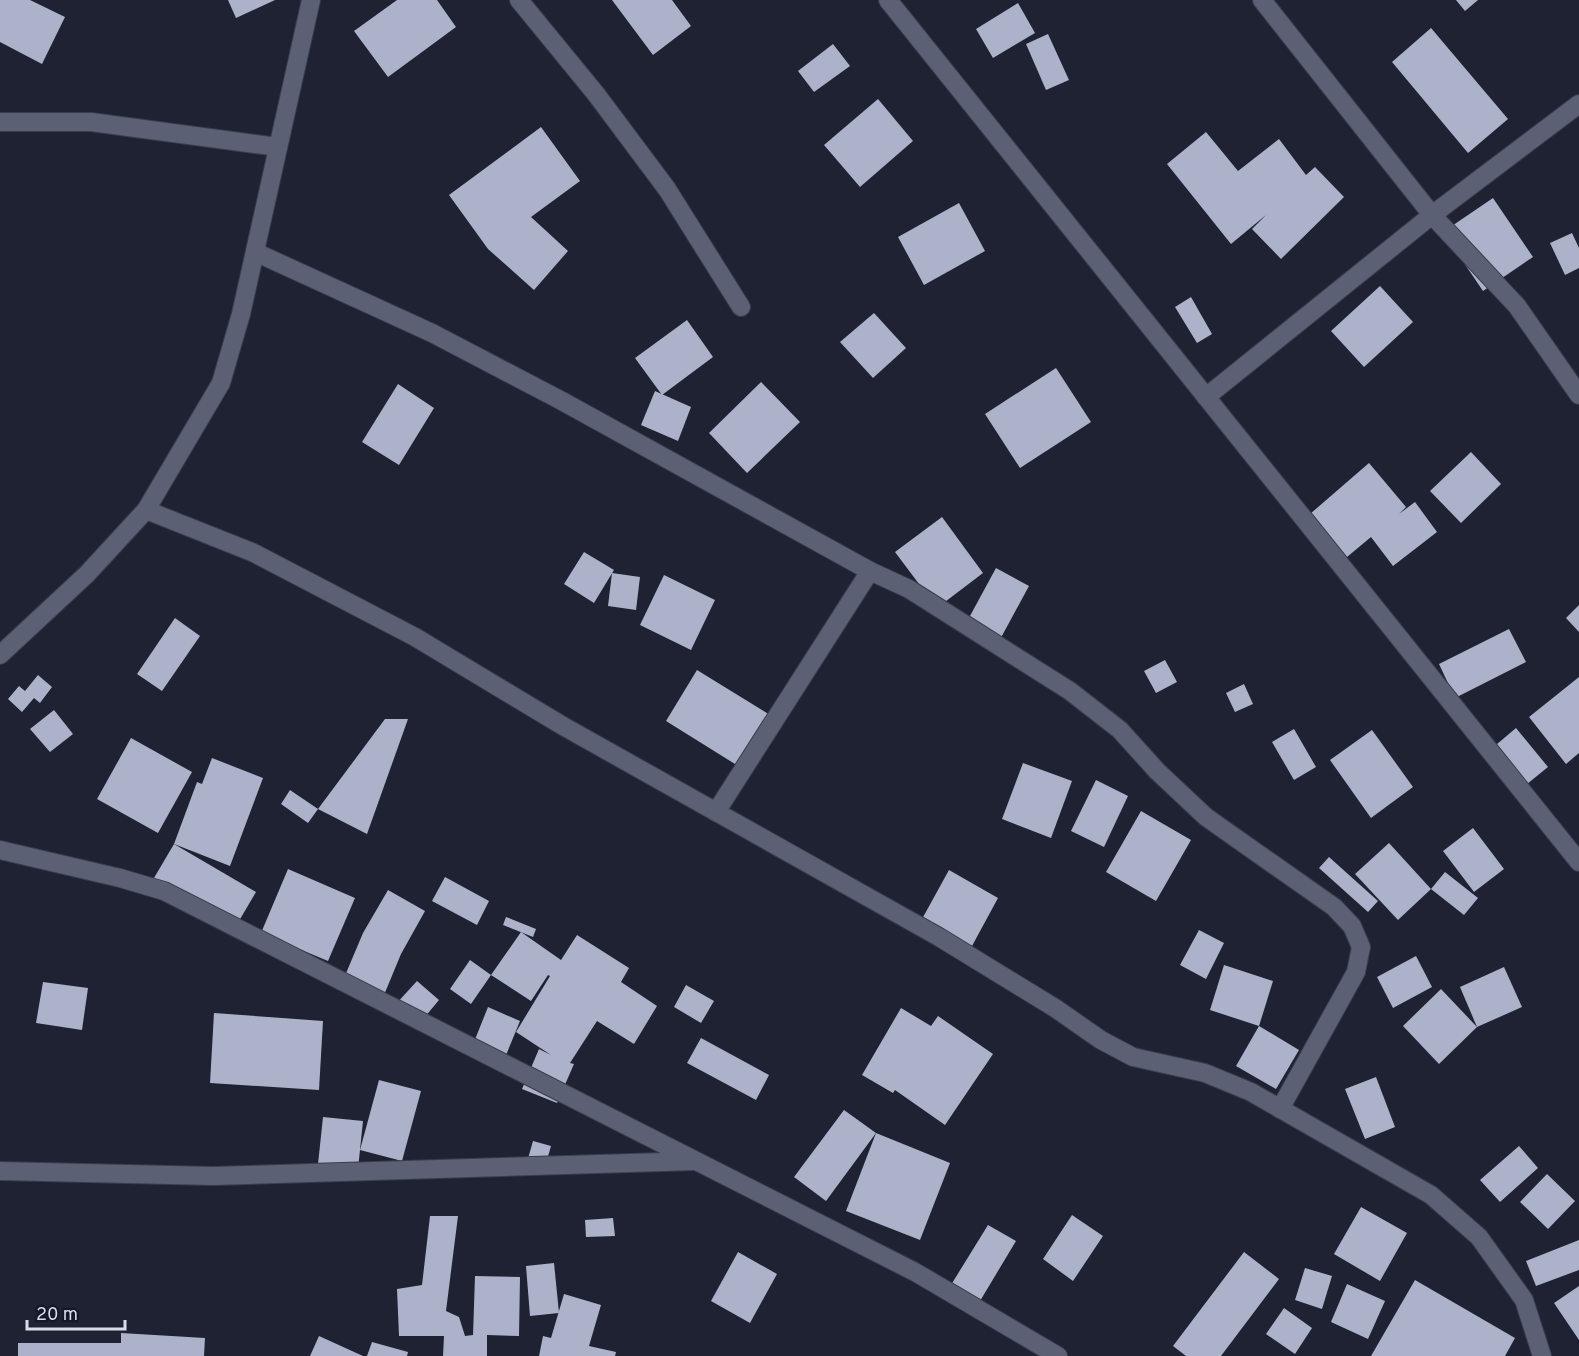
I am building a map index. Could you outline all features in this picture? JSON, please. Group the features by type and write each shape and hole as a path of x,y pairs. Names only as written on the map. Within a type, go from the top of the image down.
{"street":[{"path":"0,655 87,574 146,510 221,383 241,314 311,0"},
{"path":"519,0 596,94 667,189 741,307"},
{"path":"888,0 1579,862"},
{"path":"1262,0 1432,215 1517,306 1579,395"},
{"path":"1206,397 1432,215 1579,104"},
{"path":"0,122 90,122 278,147"},
{"path":"255,252 442,338 793,526 870,571 909,589 1070,691 1120,730 1157,771 1206,817 1334,907 1352,926 1361,947 1356,972 1280,1109"},
{"path":"146,510 254,553 415,637 716,812 939,937 1055,1008 1101,1040 1133,1057 1205,1073 1251,1092 1431,1195 1479,1237 1524,1300 1542,1356"},
{"path":"716,812 870,571"},
{"path":"0,850 120,878 164,891 915,1272 1058,1356"},
{"path":"0,1171 213,1176 696,1161"}],"building":[{"path":"0,0 30,0 65,17 42,64 0,42"},
{"path":"228,0 275,0 236,18"},
{"path":"397,0 437,0 456,27 388,77 354,31"},
{"path":"612,0 672,0 691,26 653,55"},
{"path":"1456,0 1478,0 1465,11"},
{"path":"1018,3 1035,33 993,58 976,29"},
{"path":"1431,28 1508,119 1468,153 1392,62"},
{"path":"1048,34 1069,80 1046,90 1026,44"},
{"path":"833,44 850,66 814,92 798,71"},
{"path":"878,99 913,141 860,187 824,145"},
{"path":"541,127 580,181 531,217 568,251 534,290 488,249 449,195"},
{"path":"1206,132 1238,171 1279,139 1306,175 1315,167 1344,197 1281,259 1252,229 1266,215 1231,244 1167,164"},
{"path":"1493,198 1533,257 1483,291 1443,232"},
{"path":"959,203 985,251 924,285 898,237"},
{"path":"1572,233 1579,248 1579,268 1565,275 1550,243"},
{"path":"1380,286 1413,322 1364,367 1331,331"},
{"path":"1191,297 1212,334 1197,343 1175,307"},
{"path":"874,313 906,348 873,378 840,342"},
{"path":"687,320 713,357 662,395 635,358"},
{"path":"1056,368 1091,422 1020,468 985,414"},
{"path":"761,382 800,422 747,473 709,433"},
{"path":"398,384 434,408 399,465 362,442"},
{"path":"655,391 691,407 678,441 641,425"},
{"path":"1471,452 1501,484 1461,523 1430,491"},
{"path":"1369,463 1406,507 1399,514 1415,502 1437,532 1393,566 1371,537 1347,557 1310,514"},
{"path":"942,517 983,573 937,608 895,552"},
{"path":"584,552 614,570 594,603 564,584"},
{"path":"996,568 1029,586 997,645 964,627"},
{"path":"612,573 640,577 636,610 608,606"},
{"path":"664,575 715,600 691,650 640,625"},
{"path":"1579,605 1579,632 1566,618"},
{"path":"175,618 200,636 162,691 137,674"},
{"path":"1509,629 1526,662 1455,698 1439,664"},
{"path":"1165,660 1177,682 1156,693 1144,671"},
{"path":"697,670 775,718 743,769 666,721"},
{"path":"38,675 52,687 40,703 34,698 22,712 8,699 19,686 25,691"},
{"path":"1579,677 1579,753 1566,764 1529,717"},
{"path":"1244,684 1253,704 1235,712 1226,693"},
{"path":"54,710 73,734 50,752 30,729"},
{"path":"385,719 408,719 367,834 318,809"},
{"path":"1516,728 1548,767 1522,788 1490,750"},
{"path":"1294,729 1316,767 1294,780 1272,742"},
{"path":"1372,730 1413,787 1371,818 1330,760"},
{"path":"131,738 192,772 158,833 97,799"},
{"path":"212,758 263,778 230,866 174,844 197,782 202,784"},
{"path":"1023,763 1072,781 1051,838 1002,819"},
{"path":"1096,780 1128,796 1104,847 1071,831"},
{"path":"290,790 318,809 308,823 281,804"},
{"path":"1141,811 1191,840 1156,901 1106,872"},
{"path":"1473,828 1504,869 1474,892 1443,851"},
{"path":"1389,843 1431,889 1398,920 1355,874"},
{"path":"174,844 256,892 236,926 154,878"},
{"path":"1329,857 1378,901 1368,912 1319,868"},
{"path":"288,869 355,898 328,961 261,933"},
{"path":"949,870 998,898 972,946 922,919"},
{"path":"1445,872 1478,898 1464,915 1431,889"},
{"path":"445,877 489,901 477,925 432,901"},
{"path":"388,890 425,911 401,954 384,995 344,978 363,933"},
{"path":"506,917 536,929 533,937 503,925"},
{"path":"1199,930 1224,943 1206,979 1180,965"},
{"path":"521,932 561,960 577,935 629,968 621,982 657,1006 634,1044 597,1021 570,1063 574,1064 557,1103 522,1089 539,1049 551,1055 516,1032 550,976 548,975 531,1001 491,975"},
{"path":"1416,956 1432,987 1393,1008 1377,977"},
{"path":"470,960 491,975 471,1004 450,989"},
{"path":"1224,965 1273,981 1259,1026 1210,1010"},
{"path":"1504,967 1522,1007 1477,1027 1460,987"},
{"path":"417,981 439,1000 419,1024 396,1004"},
{"path":"43,982 88,988 82,1030 36,1023"},
{"path":"686,985 714,1001 701,1023 674,1007"},
{"path":"1441,989 1477,1027 1439,1064 1403,1026"},
{"path":"488,1007 520,1021 504,1060 472,1047"},
{"path":"901,1008 931,1026 938,1016 993,1054 945,1125 895,1090 893,1093 862,1075"},
{"path":"214,1013 323,1021 319,1090 210,1083"},
{"path":"1259,1026 1299,1050 1276,1089 1236,1066"},
{"path":"701,1038 769,1075 756,1100 687,1063"},
{"path":"1376,1077 1395,1127 1365,1139 1345,1089"},
{"path":"379,1080 421,1091 402,1161 360,1150"},
{"path":"844,1110 876,1133 826,1201 794,1177"},
{"path":"323,1117 363,1121 358,1169 318,1164"},
{"path":"876,1133 950,1163 920,1240 846,1211"},
{"path":"533,1141 551,1146 543,1174 525,1169"},
{"path":"1519,1146 1538,1168 1500,1202 1480,1180"},
{"path":"1547,1174 1575,1201 1548,1229 1520,1202"},
{"path":"1361,1207 1407,1233 1380,1281 1334,1254"},
{"path":"1072,1215 1103,1236 1073,1281 1043,1259"},
{"path":"430,1216 458,1216 446,1311 459,1317 465,1336 473,1335 475,1276 520,1277 519,1336 487,1335 487,1356 443,1356 444,1336 399,1336 397,1289 422,1285"},
{"path":"613,1218 615,1236 586,1237 585,1220"},
{"path":"988,1225 1016,1241 974,1311 946,1293"},
{"path":"1579,1240 1579,1270 1536,1286 1526,1261"},
{"path":"738,1252 777,1274 750,1323 711,1301"},
{"path":"1244,1252 1279,1279 1221,1356 1186,1356 1173,1346"},
{"path":"554,1263 559,1313 530,1316 526,1266"},
{"path":"1305,1268 1332,1276 1322,1309 1295,1300"},
{"path":"1415,1280 1515,1338 1505,1356 1371,1356"},
{"path":"1347,1284 1385,1301 1368,1339 1331,1322"},
{"path":"1579,1286 1579,1340 1554,1303"},
{"path":"564,1294 601,1305 589,1346 616,1352 615,1356 539,1356 543,1336 551,1338"},
{"path":"1284,1308 1312,1328 1295,1354 1266,1334"},
{"path":"121,1333 205,1338 204,1356 18,1356 18,1343 121,1343"},
{"path":"319,1336 363,1356 310,1356"},
{"path":"372,1342 408,1352 407,1356 367,1356"}]}
